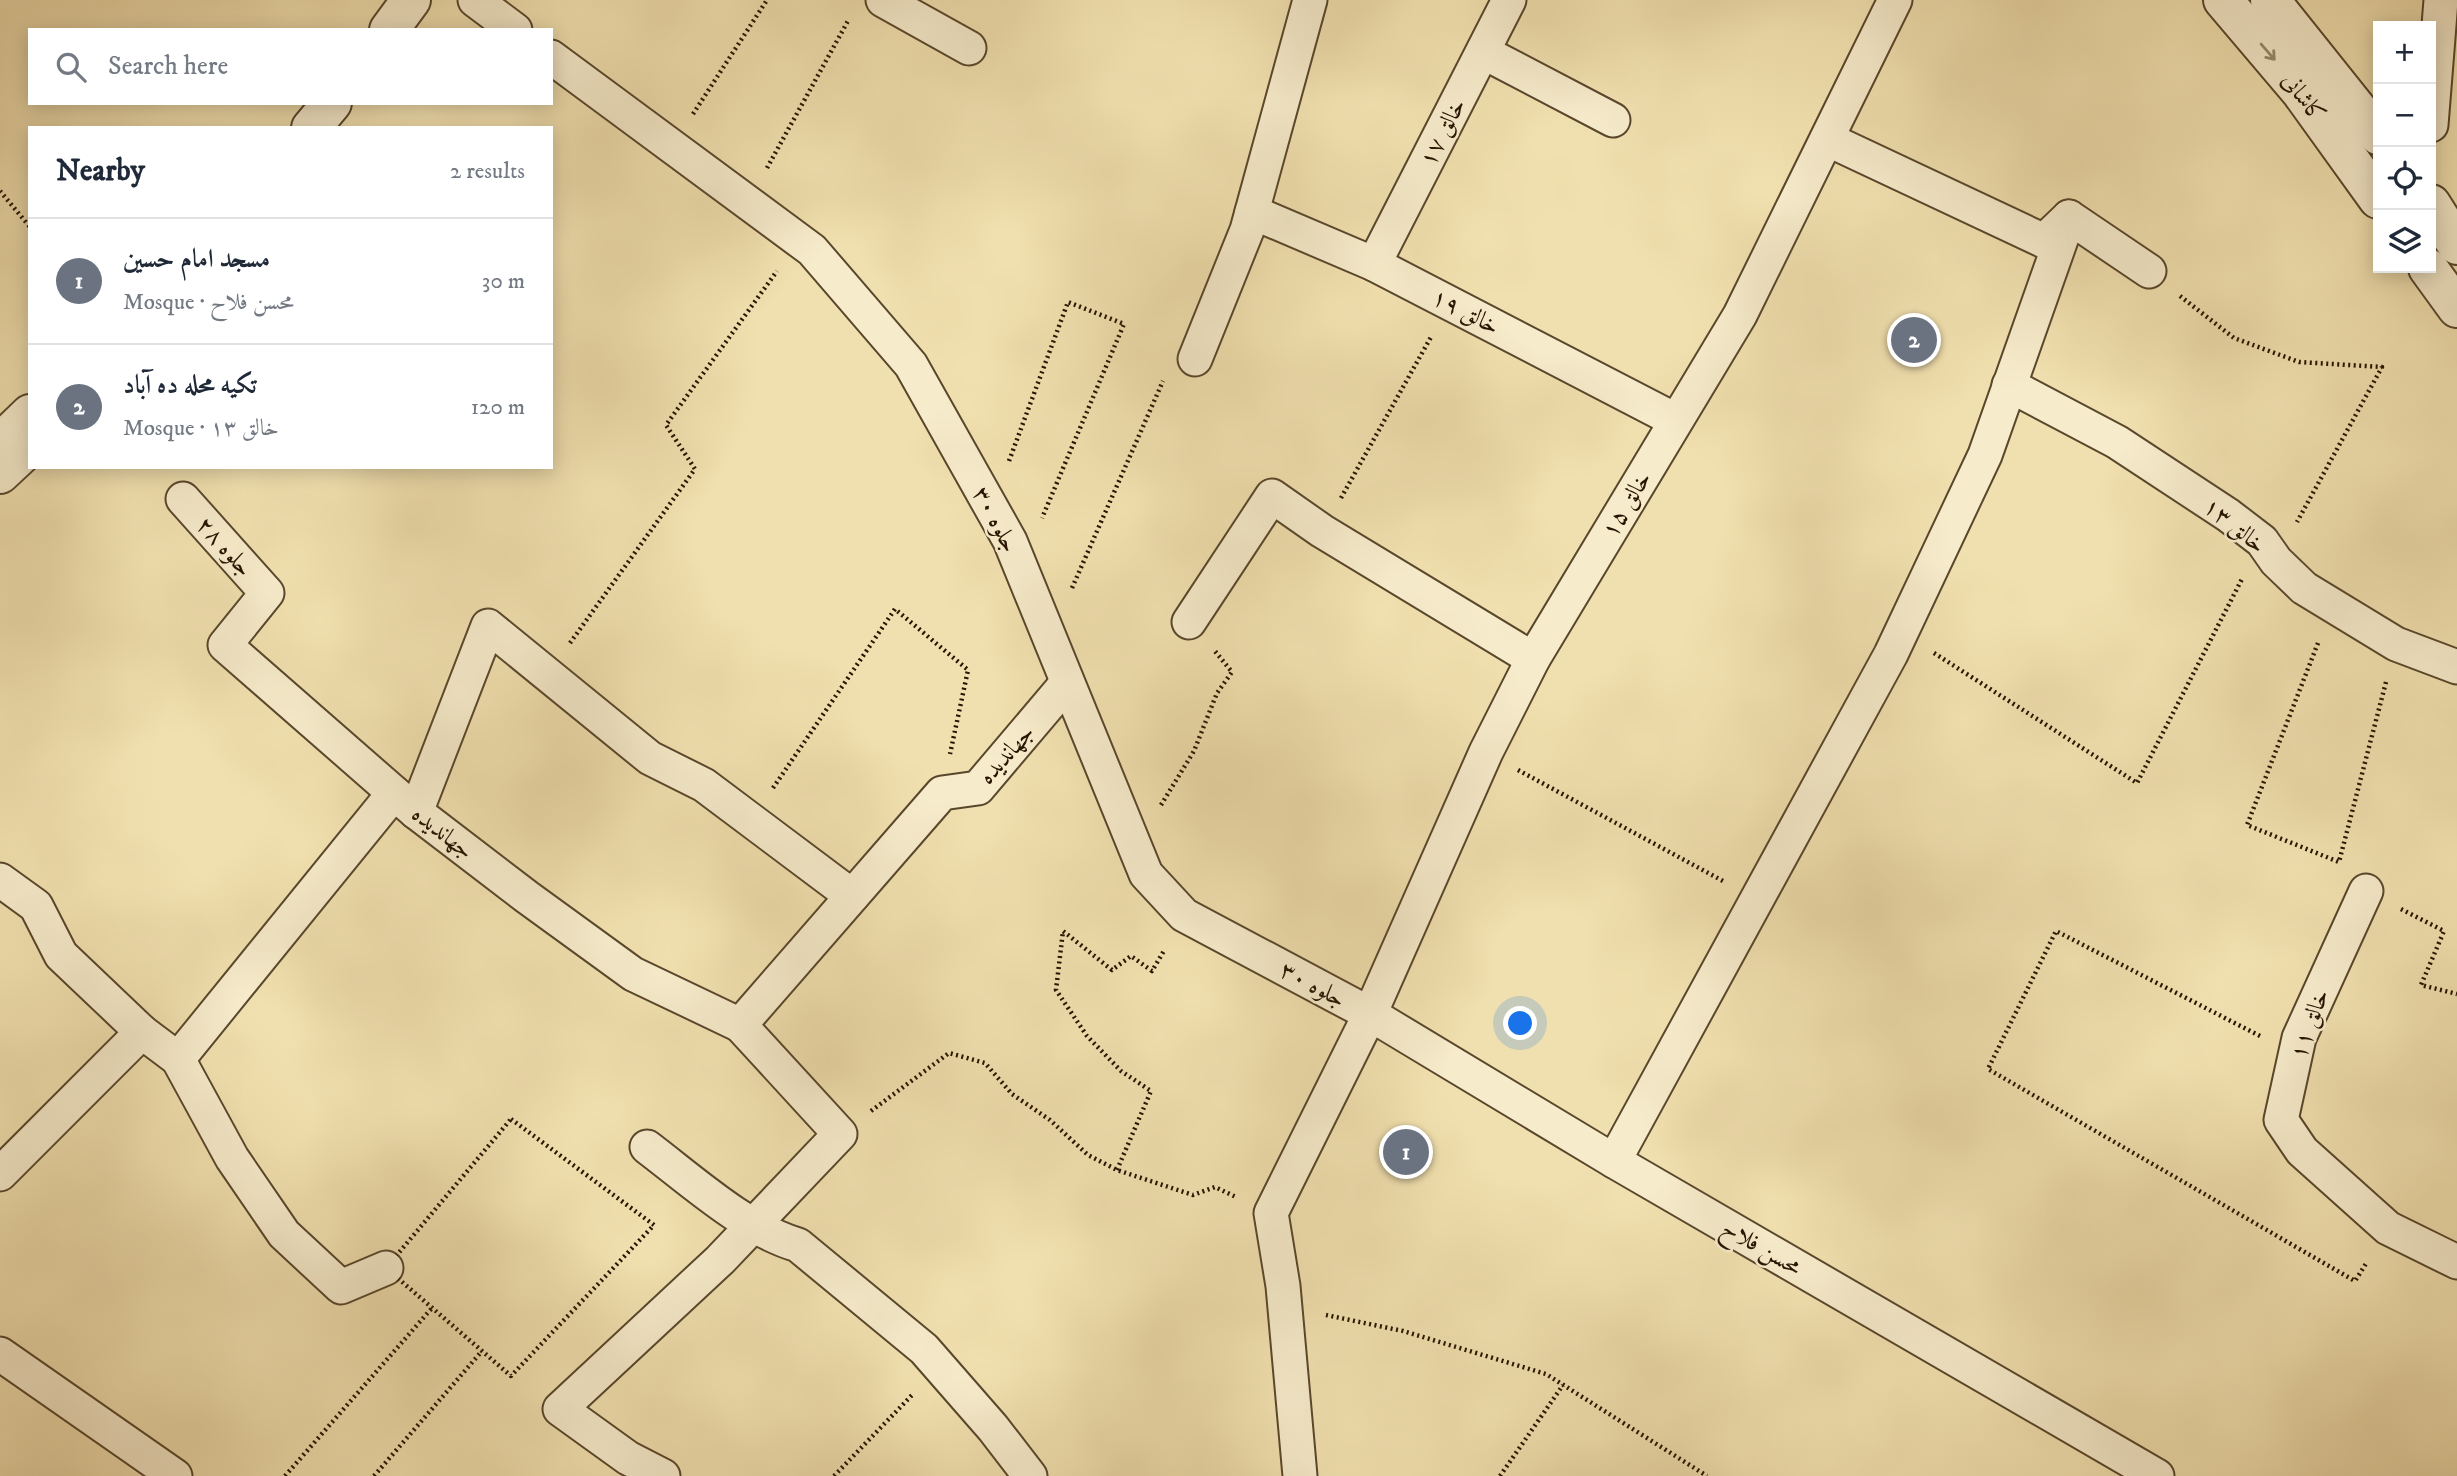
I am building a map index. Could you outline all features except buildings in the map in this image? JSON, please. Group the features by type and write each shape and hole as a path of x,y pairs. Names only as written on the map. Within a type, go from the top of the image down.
{"street":[{"path":"390,28 411,0"},
{"path":"417,28 437,0"},
{"path":"475,0 512,28"},
{"path":"1195,359 1250,221 1310,0"},
{"name":"خالق ۱۷","path":"1374,264 1509,0"},
{"name":"خالق ۱۵","path":"1271,1213 1370,1014 1486,752 1533,659 1740,315 1895,0"},
{"name":"کاشانی","path":"2223,0 2301,92 2373,192"},
{"name":"کاشانی","path":"2270,0 2373,129"},
{"path":"2434,84 2441,0"},
{"path":"868,6 970,48"},
{"path":"1483,52 1612,120"},
{"name":"جلوه ۳۰","path":"553,58 812,250 911,365 1010,541 1146,874 1184,915 1370,1014"},
{"path":"313,126 330,105"},
{"path":"342,126 359,105"},
{"path":"1827,139 2044,241 2069,217"},
{"path":"2435,210 2457,244"},
{"path":"2069,217 2149,271"},
{"path":"1614,1161 1901,631 1985,455 2069,217"},
{"name":"خالق ۱۹","path":"1250,221 1374,264 1675,420"},
{"path":"2432,273 2457,308"},
{"name":"خالق ۱۳","path":"2009,385 2117,442 2228,515 2269,551 2304,588 2396,644 2457,667"},
{"path":"0,443 28,416"},
{"path":"0,474 28,448"},
{"path":"1189,622 1272,496 1322,531 1533,659"},
{"name":"جلوه ۲۸","path":"183,499 267,593"},
{"name":"جهاندیده","path":"267,593 225,645 405,803 527,897 633,974 740,1025 840,1134"},
{"path":"178,1059 405,803 488,626 650,758 704,785 852,896"},
{"name":"جهاندیده","path":"942,793 978,788 1067,683"},
{"path":"740,1025 942,793"},
{"path":"0,880 36,906 61,955 142,1032 178,1059 232,1158 284,1234 341,1287 386,1268"},
{"name":"خالق ۱۱","path":"2366,891 2299,1038 2281,1120 2302,1151 2388,1228 2457,1262"},
{"name":"محسن فلاح","path":"1370,1014 1614,1161 2157,1476"},
{"path":"0,1174 142,1032"},
{"path":"663,1476 628,1458 560,1409 720,1260 840,1134"},
{"path":"647,1147 753,1226 777,1239 798,1245 924,1349 993,1428 1030,1476"},
{"path":"1271,1213 1285,1307 1300,1476"},
{"path":"0,1354 175,1476"}],"path":[{"path":"672,146 768,0"},
{"path":"748,203 868,6"},
{"path":"0,191 28,225"},
{"path":"547,675 695,469 666,425 799,241"},
{"path":"1901,631 2137,783 2269,551 2382,367 2299,362 2234,338 2149,271"},
{"path":"991,507 1068,302 1124,324 1021,568"},
{"path":"1322,531 1450,303"},
{"path":"1049,638 1174,358 1195,359"},
{"path":"2333,606 2247,825 2339,862 2396,644"},
{"path":"751,820 895,609 968,670 942,793"},
{"path":"1133,842 1169,795 1194,751 1217,693 1232,672 1189,622"},
{"path":"1486,752 1757,900"},
{"path":"2366,891 2444,931 2421,985 2457,995"},
{"path":"1117,1170 1151,1091 1121,1071 1087,1037 1056,990 1063,931 1112,970 1131,956 1152,971 1184,915"},
{"path":"2295,1054 2056,931 1987,1069 2355,1281 2388,1228"},
{"path":"840,1134 949,1053 985,1063 1012,1094 1050,1120 1088,1155 1117,1170 1193,1195 1215,1187 1271,1213"},
{"path":"511,1119 654,1225 511,1377 433,1308 386,1268 511,1119"},
{"path":"1285,1307 1403,1331 1546,1374 1707,1476"},
{"path":"285,1476 433,1308"},
{"path":"374,1476 482,1351"},
{"path":"834,1476 940,1367"},
{"path":"1500,1476 1563,1385"}],"place":[{"name":"تکیه محله ده آباد","path":"1914,340"},
{"name":"مسجد امام حسین","path":"1406,1152"}]}
